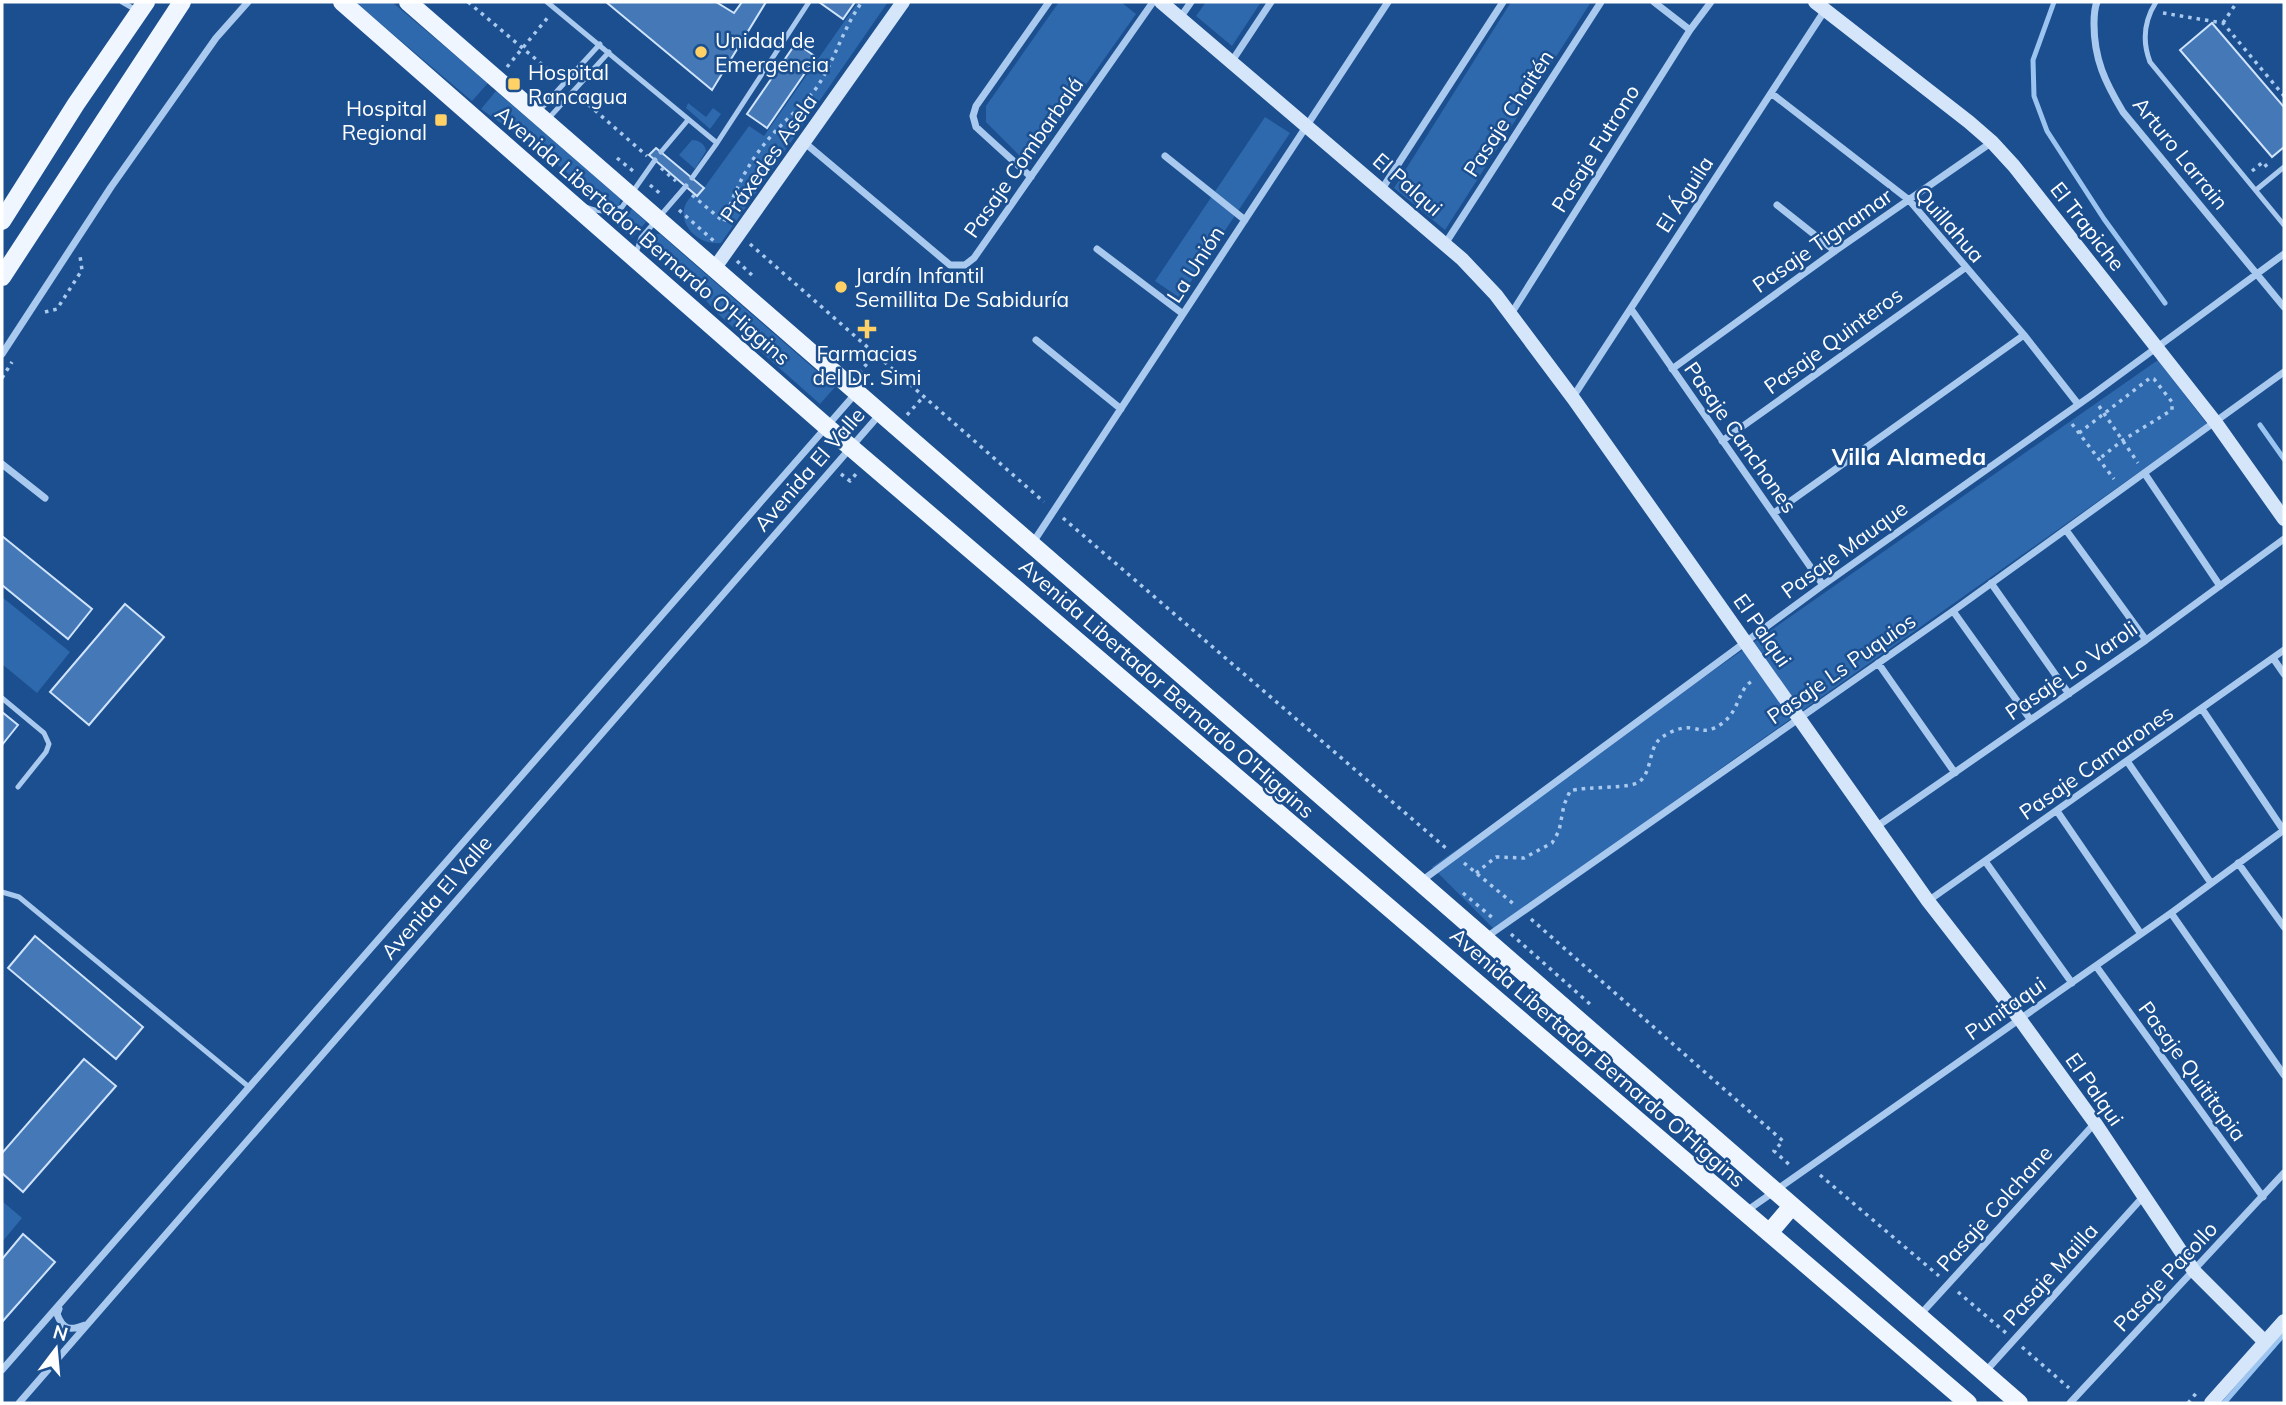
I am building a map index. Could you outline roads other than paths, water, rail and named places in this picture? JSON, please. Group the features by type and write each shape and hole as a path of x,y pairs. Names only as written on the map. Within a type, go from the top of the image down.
{"main road":[{"path":"2,277 182,2"},
{"name":"Avenida Libertador Bernardo O'Higgins","path":"342,2 850,447 1968,1403"},
{"name":"Avenida Libertador Bernardo O'Higgins","path":"408,2 2019,1403"},
{"path":"2,221 76,104 142,7"},
{"path":"1769,1233 1792,1206"}],"street":[{"path":"2,354 111,187 216,38 248,2"},
{"name":"Práxedes Asela","path":"714,269 903,2"},
{"path":"1031,177 976,127 973,116 976,106 1049,2"},
{"name":"Pasaje Combarbalá","path":"805,143 950,265 965,265 974,258 1153,2"},
{"name":"El Palqui","path":"1161,2 1445,244 1480,277 1511,314 1746,641 1928,901 2019,1018 2095,1123 2193,1271 2266,1342"},
{"path":"1180,18 1191,2"},
{"path":"1232,61 1271,2"},
{"name":"La Unión","path":"1032,545 1388,2"},
{"path":"1382,189 1503,2"},
{"name":"Pasaje Chaitén","path":"1445,244 1601,2"},
{"path":"1654,2 1690,30"},
{"name":"Pasaje Futrono","path":"1511,314 1690,30 1711,2"},
{"name":"Arturo Larrain","path":"2096,2 2094,44 2104,79 2123,112 2284,307"},
{"name":"El Águila","path":"1573,398 1771,93 1820,6"},
{"name":"El Trapiche","path":"1820,6 1992,142 2014,166 2216,423 2284,519"},
{"name":"Quillahua","path":"1771,93 1909,200 2024,335 2078,404"},
{"name":"Pasaje Tignamar","path":"1672,369 1992,142"},
{"path":"1165,156 1245,220"},
{"path":"1777,205 1835,251"},
{"path":"1097,249 1183,314"},
{"name":"Pasaje Mauque","path":"1420,882 1823,585 2092,395 2284,254"},
{"name":"Pasaje Quinteros","path":"1722,441 1965,268"},
{"name":"Pasaje Canchones","path":"1631,309 1823,585"},
{"path":"1774,513 2024,335"},
{"path":"1036,341 1121,409"},
{"name":"Pasaje Ls Puquios","path":"1485,939 1953,611 2284,372"},
{"name":"Avenida El Valle","path":"2,1370 857,393"},
{"name":"Avenida El Valle","path":"19,1403 881,414"},
{"path":"2,464 44,498"},
{"path":"2146,474 2220,586"},
{"path":"2066,530 2146,640"},
{"name":"Pasaje Lo Varoli","path":"1876,827 2146,640 2284,538"},
{"path":"1991,583 2069,694"},
{"path":"1953,611 2031,719"},
{"name":"Pasaje Camarones","path":"1928,901 2284,650"},
{"path":"2273,658 2284,674"},
{"path":"1878,663 1955,772"},
{"path":"2202,709 2284,830"},
{"path":"2127,761 2211,883"},
{"path":"2057,811 2141,934"},
{"name":"Punitaqui","path":"1745,1212 2171,913 2284,830"},
{"path":"1985,861 2072,983"},
{"path":"2238,863 2284,927"},
{"path":"2171,913 2284,1075"},
{"name":"Pasaje Quititapia","path":"2096,966 2263,1197"},
{"name":"Pasaje Colchane","path":"1919,1316 2095,1123"},
{"name":"Pasaje Pacollo","path":"2070,1403 2284,1173"},
{"name":"Pasaje Mailla","path":"1984,1373 2143,1198"},
{"path":"62,1301 57,1314 60,1324 74,1330 89,1323"},
{"path":"2211,1403 2284,1321"}],"lane":[{"path":"122,2 142,7"},
{"path":"547,2 717,143"},
{"path":"692,178 809,2"},
{"path":"2156,2 2150,10 2145,30 2144,47 2150,62 2284,225"},
{"path":"541,118 600,44"},
{"path":"541,118 609,52"},
{"path":"661,152 688,121"},
{"path":"572,202 593,210 615,211 622,207 654,160"},
{"path":"2256,190 2284,167"},
{"path":"636,259 641,239 686,186"},
{"path":"2,698 44,733 49,744 46,752 18,787"},
{"path":"2,892 19,897 249,1087"}],"waterway":[{"path":"2054,2 2033,60 2034,96 2047,131 2104,219 2165,303"},
{"path":"2260,425 2284,459"},
{"path":"2224,1403 2284,1334"}],"place":[{"name":"Unidad de Emergencia","path":"701,52"},
{"name":"Hospital Rancagua","path":"514,84"},
{"name":"Hospital Regional","path":"441,120"},
{"name":"Jardín Infantil Semillita De Sabiduría","path":"841,287"},
{"name":"Farmacias del Dr. Simi","path":"867,329"}],"district":[{"name":"Villa Alameda","path":"1909,456"}]}
